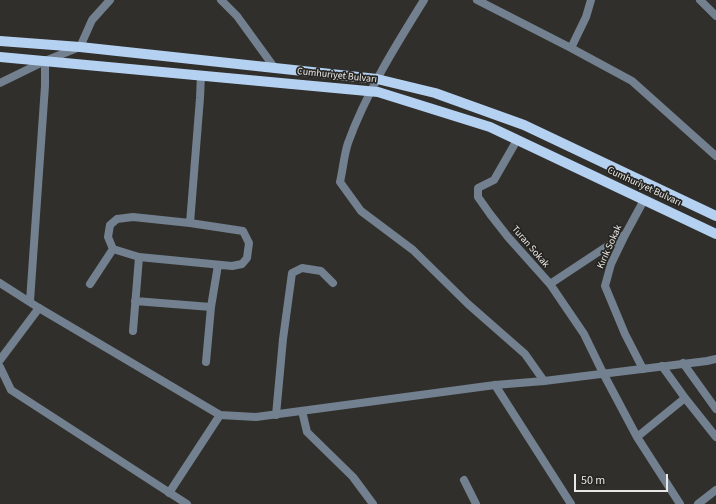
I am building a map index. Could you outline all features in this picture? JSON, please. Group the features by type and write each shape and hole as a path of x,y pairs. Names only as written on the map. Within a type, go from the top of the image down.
{"main road":[{"name":"Cumhuriyet Bulvarı","path":"0,41 80,47 377,79 435,93 524,125 716,216"},
{"name":"Cumhuriyet Bulvarı","path":"0,57 378,92 490,127 716,234"}],"street":[{"path":"0,84 45,61 80,47 92,20 110,0"},
{"path":"221,0 237,16 274,68"},
{"path":"424,0 371,91 348,144 340,182 361,211 413,250 468,304 525,354 544,381"},
{"path":"477,0 632,80 716,156"},
{"path":"571,48 586,17 591,0"},
{"path":"700,0 716,16"},
{"path":"30,301 45,86 45,61"},
{"path":"190,223 201,75"},
{"name":"Turan Sokak","path":"517,140 494,180 478,188 478,197 508,237 550,284 584,334 637,437 680,504"},
{"name":"Kırık Sokak","path":"643,369 625,334 605,286 611,264 644,200"},
{"path":"133,217 190,223 244,232 249,243 247,258 242,264 232,266 139,257 113,249 108,237 110,225 117,219 133,217"},
{"path":"550,284 625,235"},
{"path":"90,284 113,249"},
{"path":"133,330 139,257"},
{"path":"206,362 211,307 218,265"},
{"path":"276,415 282,339 292,273 302,268 321,271 333,283"},
{"path":"0,283 39,308 220,415 256,418 495,385 544,381 716,359"},
{"path":"135,301 211,307"},
{"path":"0,360 39,308"},
{"path":"683,364 716,409"},
{"path":"662,366 716,437"},
{"path":"0,367 11,390 187,504"},
{"path":"495,385 571,504"},
{"path":"637,437 685,398"},
{"path":"302,411 307,432 353,477 373,504"},
{"path":"169,493 220,415"},
{"path":"464,480 476,504"},
{"path":"698,504 716,490"}]}
